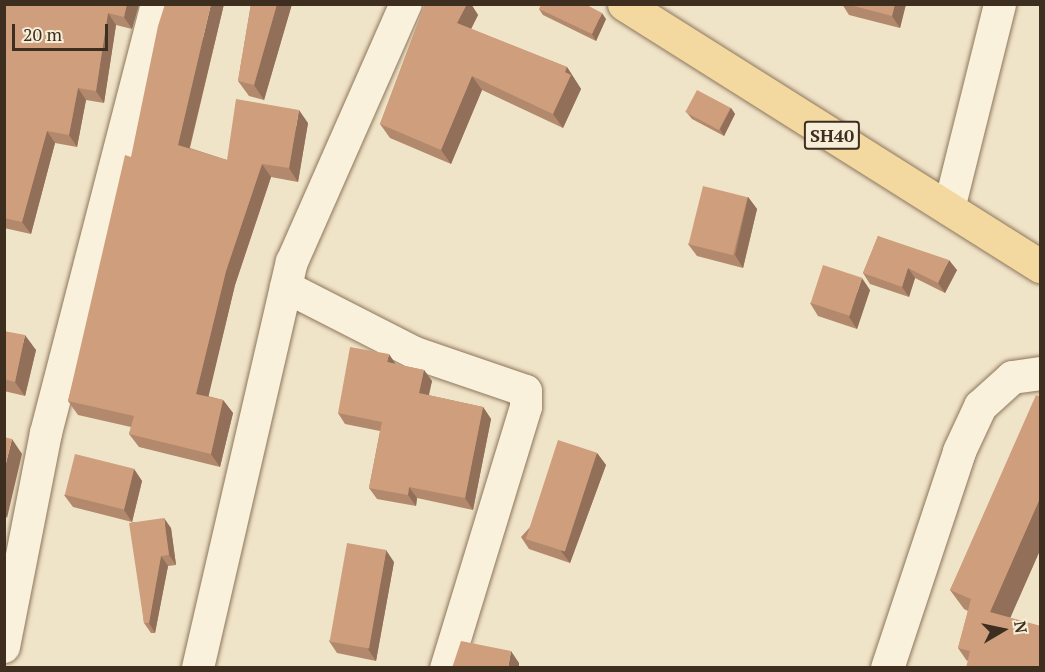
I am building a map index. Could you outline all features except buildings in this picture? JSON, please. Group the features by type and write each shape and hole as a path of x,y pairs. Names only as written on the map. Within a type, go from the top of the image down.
{"main road":[{"name":"SH40","path":"638,9 1041,266"}],"street":[{"path":"4,647 46,433 157,4"},
{"path":"198,667 292,262 406,4"},
{"path":"949,208 1000,4"},
{"path":"286,287 415,353 526,391 526,407 446,668"},
{"path":"886,668 959,451 980,406 1012,377 1041,373"}]}
